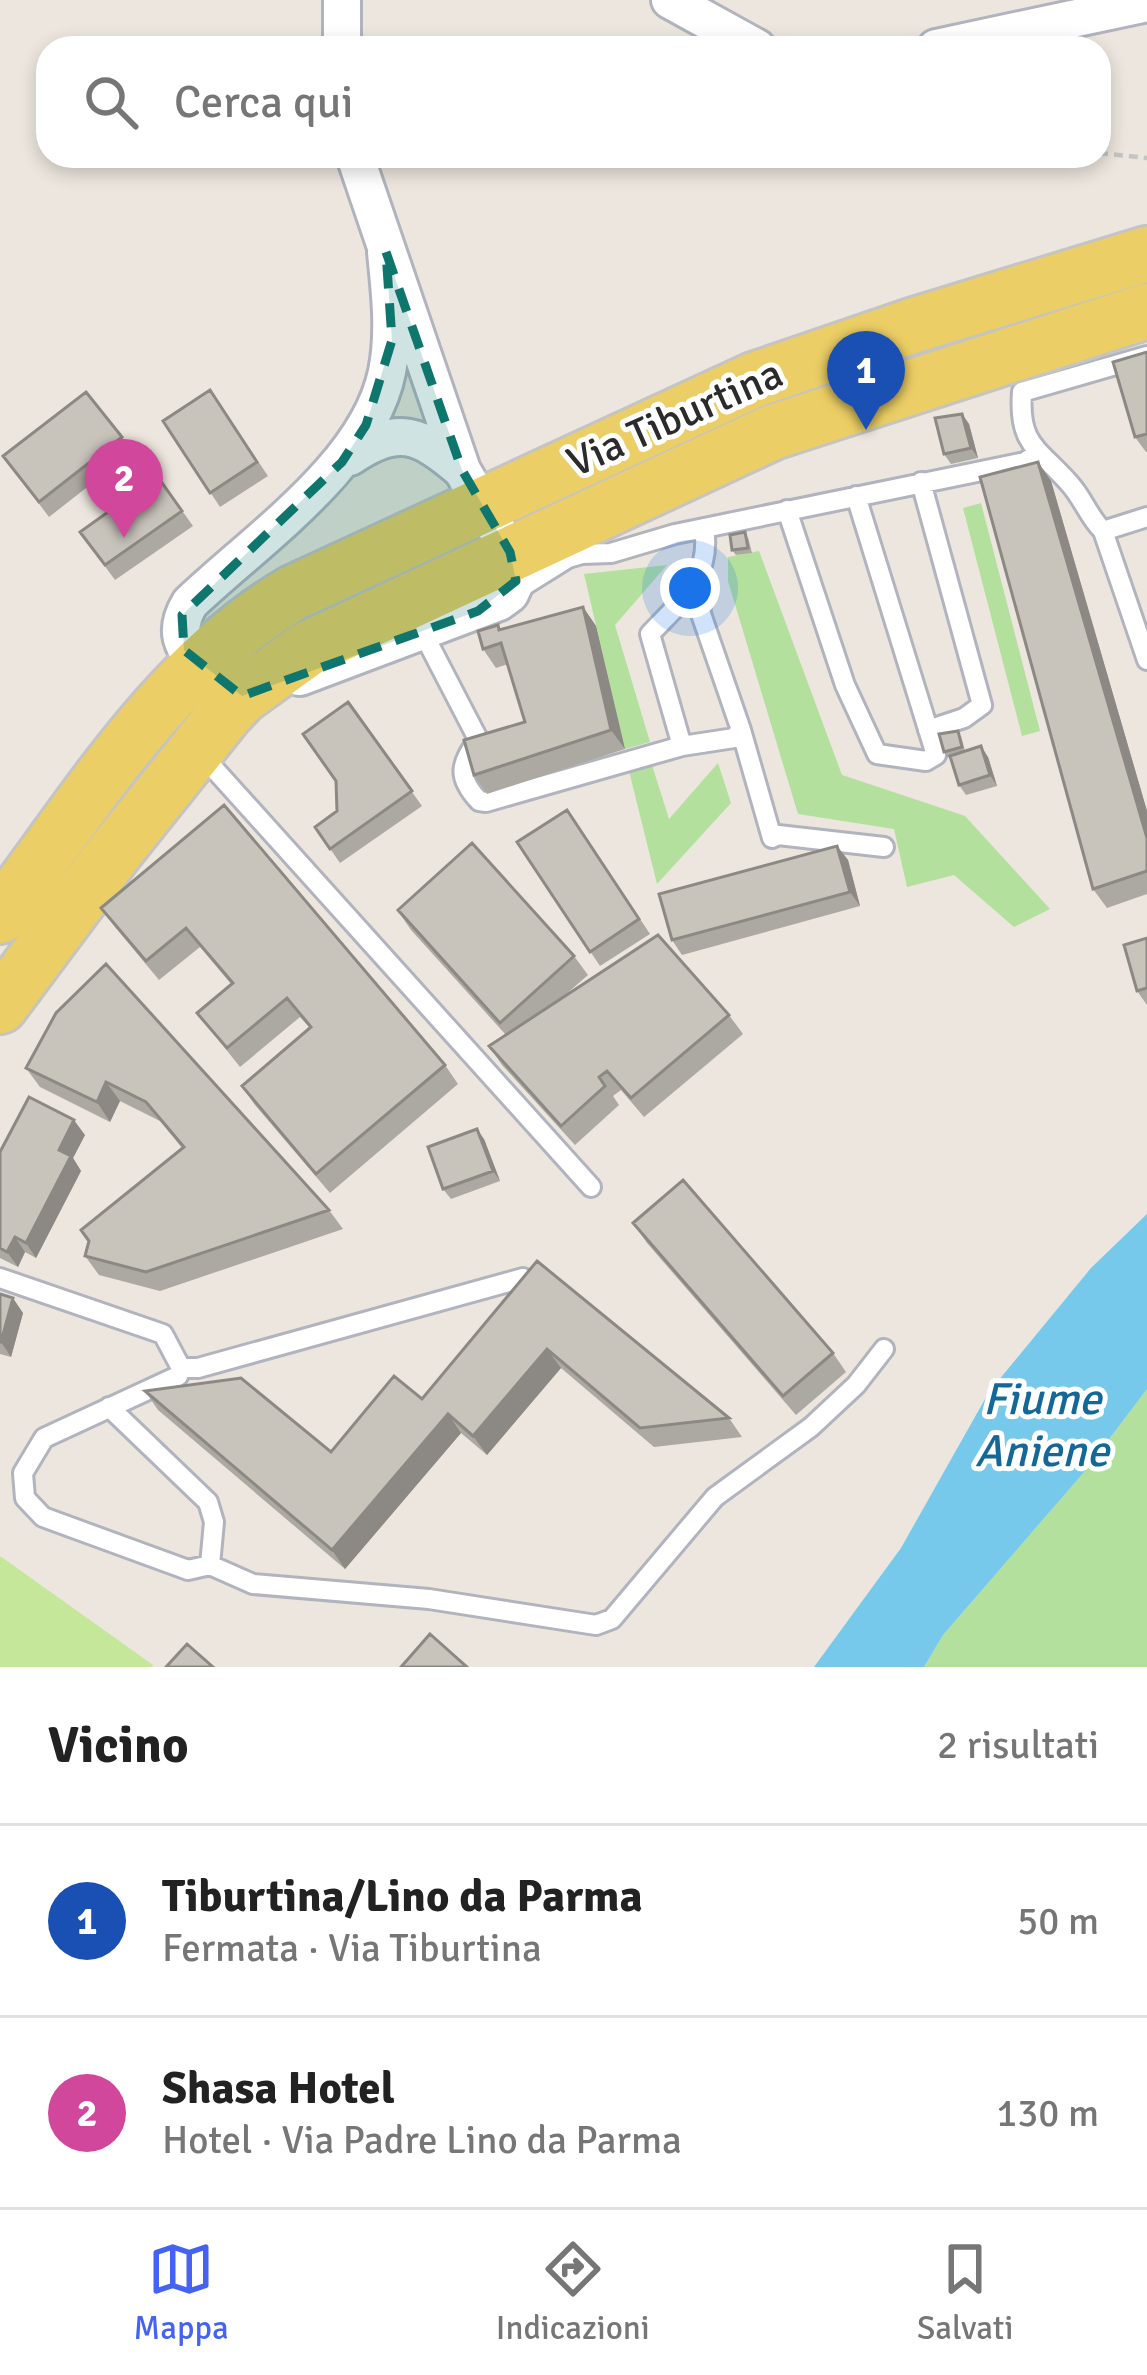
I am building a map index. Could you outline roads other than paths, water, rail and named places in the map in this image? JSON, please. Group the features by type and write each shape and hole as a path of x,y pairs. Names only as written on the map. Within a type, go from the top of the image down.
{"main road":[{"name":"Via Tiburtina","path":"0,916 197,663 293,593 472,487 871,339 1147,254"},
{"name":"Via Tiburtina","path":"0,1006 196,749 242,696 317,643 596,537 773,431 1147,311"}],"street":[{"path":"342,0 342,36"},
{"path":"670,0 735,36"},
{"path":"992,36 1147,3"},
{"path":"360,168 472,487 510,573"},
{"path":"342,463 374,409 387,370 392,340 386,252"},
{"path":"242,696 184,650 179,634 182,615 342,463 375,440 406,436 428,444 472,487"},
{"name":"Via Tiburtina","path":"242,696 499,602 510,573"}],"lane":[{"path":"1147,356 1022,392 1020,417 1036,454 1072,485 1087,516 1103,531 1147,660"},
{"path":"596,537 704,528 1025,461 1036,454"},
{"path":"921,482 982,705 964,718 928,730"},
{"path":"788,510 845,685 878,754 926,761 936,755 856,496"},
{"path":"1103,531 1147,518"},
{"path":"704,528 701,614 772,838 884,848"},
{"path":"682,746 650,634 699,581"},
{"path":"423,633 478,739 462,768 479,800 486,802 682,746 734,738 741,730"},
{"path":"196,749 591,1187"},
{"path":"0,1278 163,1334 181,1368 178,1376 44,1438 22,1473 25,1498 43,1517 188,1570 210,1564 253,1585 429,1599 596,1625 612,1619 715,1497 811,1427 856,1385 884,1349"},
{"path":"181,1368 198,1368 524,1278"},
{"path":"109,1408 208,1502 214,1522 210,1564"}],"water":[{"name":"Fiume Aniene","path":"1147,1214 1147,1389 1085,1471 943,1635 924,1667 814,1667 901,1548 989,1392 1091,1268"}],"place":[{"name":"Tiburtina/Lino da Parma","path":"866,430"},
{"name":"Shasa Hotel","path":"124,538"}]}
